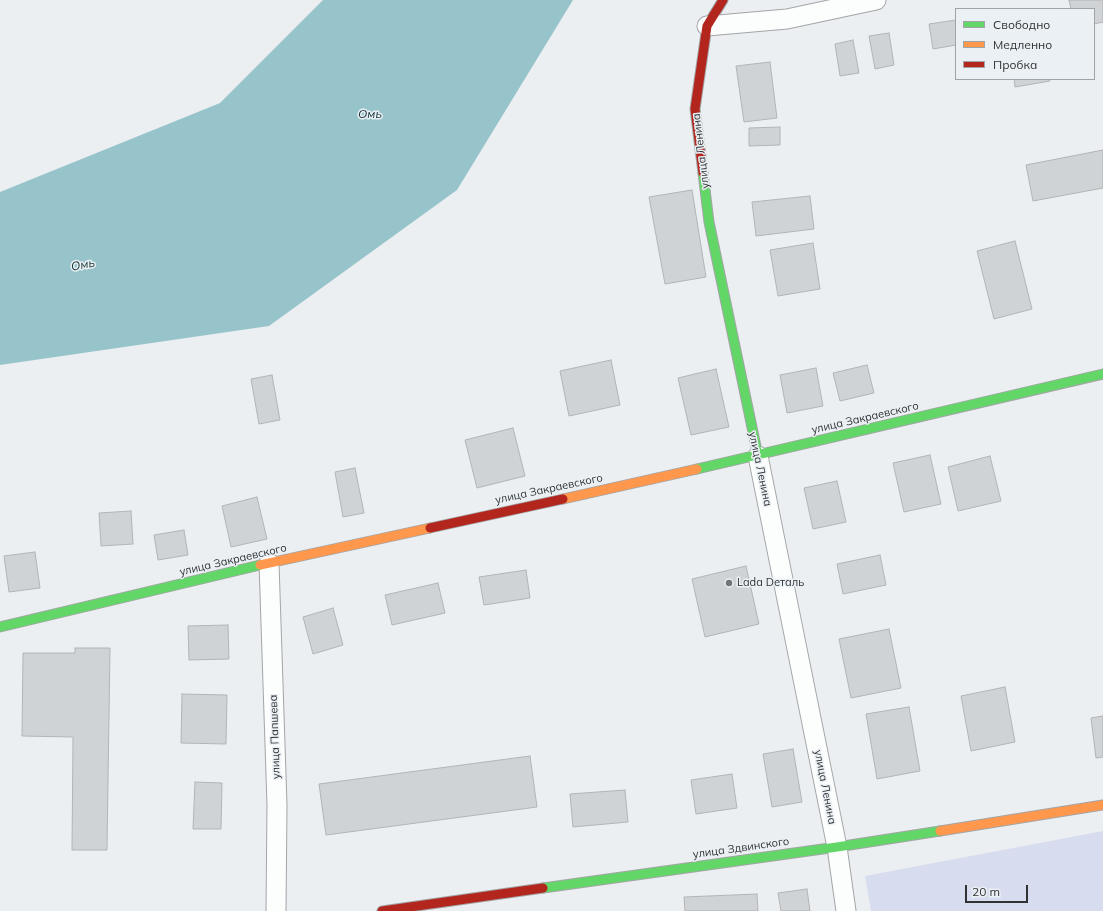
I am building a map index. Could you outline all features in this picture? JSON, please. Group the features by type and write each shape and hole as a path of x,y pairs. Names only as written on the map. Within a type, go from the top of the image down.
{"street":[{"path":"708,26 723,0"},
{"path":"708,26 786,20 876,0"},
{"name":"улица Ленина","path":"708,26 695,109 709,222 837,847 846,911"},
{"name":"улица Закраевского","path":"0,627 269,563 758,456 1103,374"},
{"name":"улица Папшева","path":"269,563 277,806 276,911"},
{"name":"улица Здвинского","path":"382,911 837,847 1103,805"}],"shaded area":[{"path":"1103,831 1103,911 871,911 865,876"}],"water":[{"name":"Омь","path":"323,0 573,0 457,190 269,326 0,365 0,192 220,103"}],"building":[{"path":"1069,0 1103,0 1103,22 1095,24 1095,8 1071,8"},
{"path":"955,20 955,45 933,49 929,24"},
{"path":"889,33 894,65 875,69 869,36"},
{"path":"853,40 859,73 840,76 835,44"},
{"path":"770,62 777,118 744,122 736,66"},
{"path":"1014,80 1050,81 1015,87"},
{"path":"780,127 780,145 749,146 749,128"},
{"path":"1103,150 1103,188 1033,201 1026,165"},
{"path":"692,190 706,277 665,284 649,197"},
{"path":"810,196 814,229 756,236 752,202"},
{"path":"1015,241 1032,309 994,319 977,251"},
{"path":"813,243 820,289 778,296 770,250"},
{"path":"611,360 620,405 569,416 560,371"},
{"path":"867,365 874,393 840,401 833,373"},
{"path":"816,368 823,406 787,413 780,375"},
{"path":"716,369 729,427 691,435 678,378"},
{"path":"272,375 280,420 259,424 251,379"},
{"path":"513,428 525,476 477,488 465,440"},
{"path":"930,455 941,504 904,512 893,463"},
{"path":"990,456 1001,501 958,511 948,467"},
{"path":"355,468 364,513 343,517 335,472"},
{"path":"837,481 846,522 813,529 804,488"},
{"path":"257,497 267,539 231,547 222,506"},
{"path":"131,511 133,544 101,546 99,513"},
{"path":"184,530 188,555 158,560 154,535"},
{"path":"35,552 40,588 9,592 4,556"},
{"path":"880,555 886,585 843,594 837,564"},
{"path":"746,566 759,624 705,637 692,579"},
{"path":"526,570 530,598 484,605 479,577"},
{"path":"438,583 445,613 392,625 385,595"},
{"path":"333,608 343,645 313,654 303,617"},
{"path":"228,625 229,659 189,660 188,626"},
{"path":"889,629 901,688 851,698 839,639"},
{"path":"75,648 110,648 107,850 72,850 73,737 22,736 23,653 75,653"},
{"path":"1005,687 1015,742 971,751 961,696"},
{"path":"182,694 227,695 226,744 181,743"},
{"path":"909,707 920,771 877,779 866,714"},
{"path":"1103,716 1103,757 1096,758 1091,718"},
{"path":"793,749 802,802 772,807 763,754"},
{"path":"530,756 537,807 326,835 319,784"},
{"path":"732,774 737,808 696,814 691,780"},
{"path":"195,782 222,783 221,829 193,829"},
{"path":"625,790 628,822 573,827 570,794"},
{"path":"807,889 810,911 781,911 778,893"},
{"path":"757,894 758,911 685,911 684,897"}],"traffic: fast":[{"path":"703,173 709,222 758,456"},
{"path":"697,469 1103,374"},
{"path":"0,627 260,565"},
{"path":"543,888 940,831"}],"traffic: slow":[{"path":"563,499 697,469"},
{"path":"260,565 430,528"},
{"path":"940,831 1103,805"}],"traffic: jam":[{"path":"703,173 695,109 707,26 723,0"},
{"path":"430,528 563,499"},
{"path":"382,911 543,888"}],"place":[{"name":"Lada Dеталь","path":"729,583"}]}
